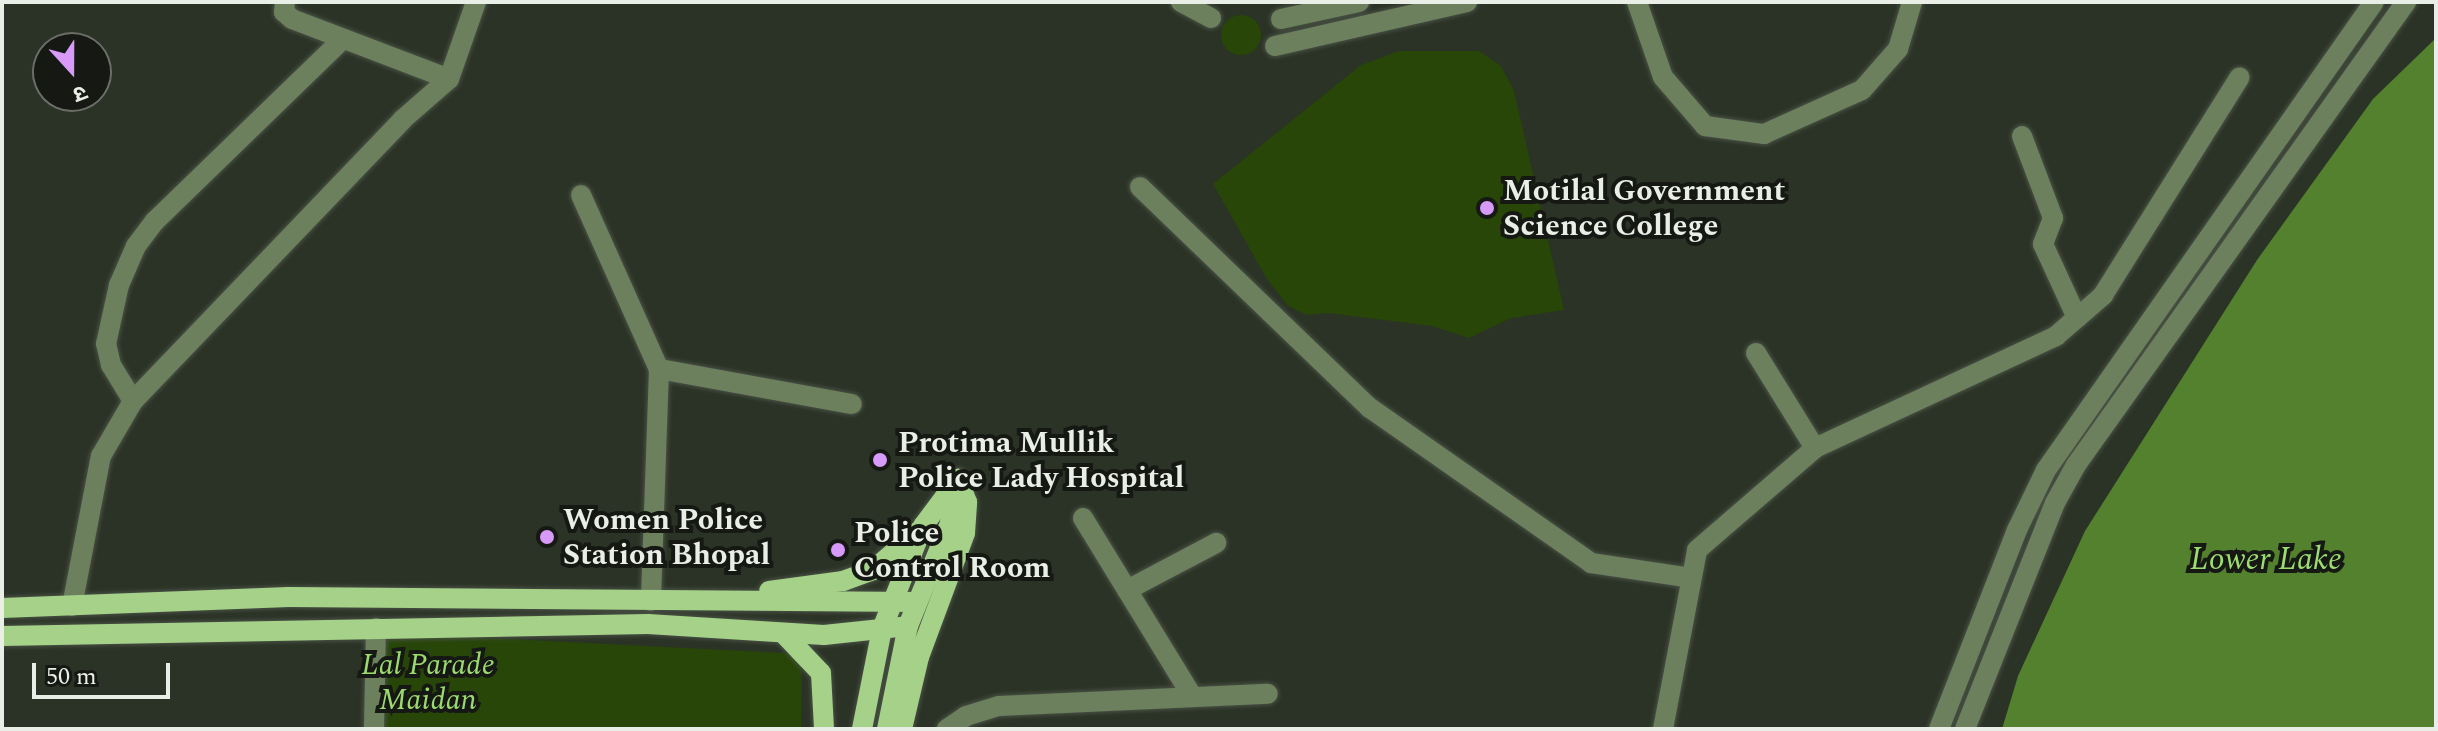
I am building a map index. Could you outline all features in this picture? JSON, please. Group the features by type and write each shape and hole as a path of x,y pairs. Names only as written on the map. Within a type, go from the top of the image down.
{"main road":[{"path":"710,601 735,593 843,581 873,570 923,526 958,479"},
{"path":"887,729 908,626 950,523 958,479"},
{"path":"902,729 919,657 965,533 967,502 958,479"},
{"path":"862,729 882,629 923,526"},
{"path":"2,608 289,597 917,602"},
{"path":"2,636 648,624 783,633 908,626"},
{"path":"783,633 821,673 824,729"}],"street":[{"path":"285,2 284,12 292,19 449,79"},
{"path":"72,606 101,456 133,401 402,120 449,79 476,2"},
{"path":"1181,2 1211,18"},
{"path":"1281,19 1329,6 1359,2"},
{"path":"1275,46 1467,2"},
{"path":"1637,2 1663,77 1705,126 1764,134 1862,90 1898,49 1912,2"},
{"path":"1939,729 2017,530 2046,470 2374,2"},
{"path":"1965,729 2055,503 2076,465 2406,2"},
{"path":"133,401 111,365 106,344 131,255 155,221 342,40"},
{"path":"1663,729 1697,550 1815,448 2056,336 2077,318 2103,295 2240,77"},
{"path":"2022,136 2053,218 2043,244 2077,318"},
{"path":"1140,187 1370,408 1591,563 1691,578"},
{"path":"581,195 659,369 651,601"},
{"path":"1756,353 1815,448"},
{"path":"659,369 852,404"},
{"path":"1083,518 1192,696"},
{"path":"1127,590 1216,543"},
{"path":"374,729 376,628"},
{"path":"947,729 966,716 999,706 1268,694"}],"green space":[{"path":"1241,15 1255,21 1261,35 1255,49 1241,55 1227,49 1221,35 1227,21"},
{"path":"1399,51 1479,51 1501,66 1514,91 1564,310 1511,318 1469,338 1432,326 1328,313 1307,315 1288,306 1267,279 1213,184 1361,65"},
{"name":"Lal Parade Maidan","path":"387,633 802,654 801,729 374,729"}],"water":[{"name":"Lower Lake","path":"2436,38 2436,729 2002,729 2018,676 2085,531 2257,260 2373,99"}],"place":[{"name":"Motilal Government Science College","path":"1487,208"},
{"name":"Protima Mullik Police Lady Hospital","path":"880,460"},
{"name":"Women Police Station Bhopal","path":"547,537"},
{"name":"Police Control Room","path":"838,550"}]}
